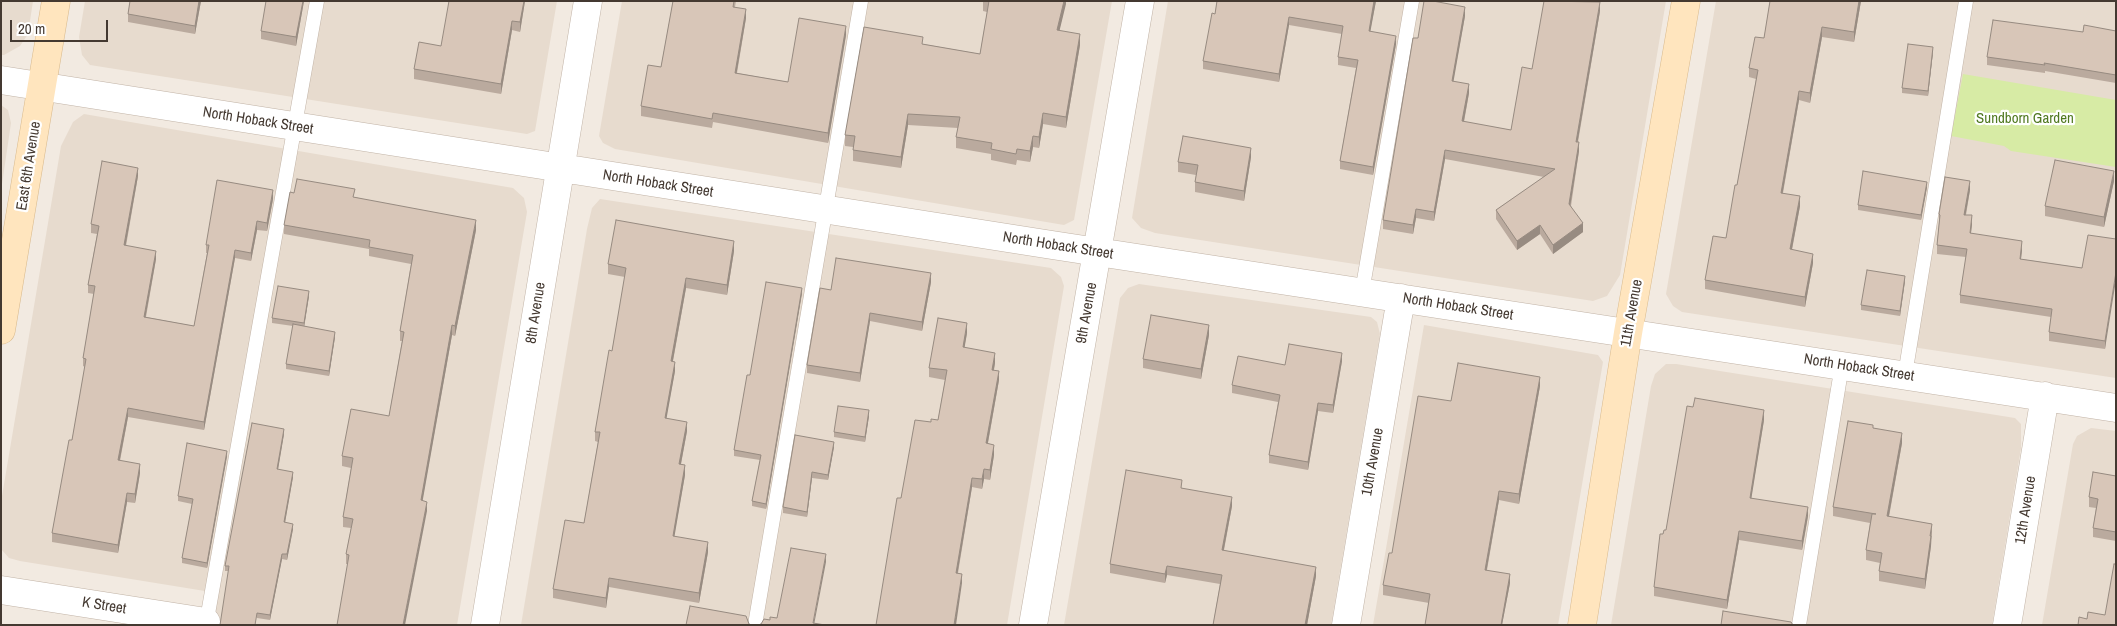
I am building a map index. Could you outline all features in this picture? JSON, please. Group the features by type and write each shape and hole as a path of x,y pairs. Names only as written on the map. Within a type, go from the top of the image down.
{"main road":[{"name":"East 6th Avenue","path":"1,330 56,1"},
{"name":"11th Avenue","path":"1582,625 1628,333 1686,1"}],"street":[{"name":"8th Avenue","path":"485,625 588,1"},
{"name":"9th Avenue","path":"1033,625 1140,1"},
{"name":"North Hoback Street","path":"1,80 560,169 2116,408"},
{"name":"10th Avenue","path":"1346,625 1401,298"},
{"name":"12th Avenue","path":"2007,625 2045,396"},
{"name":"K Street","path":"1,590 206,623"}],"lane":[{"path":"206,623 317,1"},
{"path":"755,625 861,1"},
{"path":"1362,292 1412,1"},
{"path":"1905,375 1966,1"},
{"path":"1799,625 1842,365"}],"shaded area":[{"path":"1,1 33,1 28,34 20,46 4,55 1,55"},
{"path":"85,1 557,1 535,131 527,134 90,65 82,55 79,37"},
{"path":"622,1 1112,1 1074,220 1064,225 615,149 603,143 599,136"},
{"path":"1168,1 1666,1 1620,275 1607,296 1593,301 1155,233 1141,228 1132,218"},
{"path":"1716,1 2116,1 2116,378 1682,312 1673,306 1666,294"},
{"path":"1,105 8,110 11,123 1,191"},
{"path":"84,114 513,188 524,198 527,212 457,625 206,625 211,592 20,561 9,558 1,549 1,502 61,146 73,122"},
{"path":"600,199 1051,268 1061,277 1064,286 1007,625 521,625 587,229 592,208"},
{"path":"1139,284 1371,317 1377,322 1380,334 1331,625 1064,625 1120,298 1128,288"},
{"path":"1424,325 1598,355 1603,362 1558,625 1373,625"},
{"path":"1666,364 1676,364 2015,418 2021,424 2021,448 1992,625 1611,625 1651,386 1655,374"},
{"path":"2091,428 2116,431 2116,625 2042,625 2073,444 2077,436"}],"green space":[{"name":"Sundborn Garden","path":"1963,74 2116,100 2116,167 2011,151 2004,146 1951,136"}],"building":[{"path":"130,1 199,1 195,26 128,14"},
{"path":"266,1 303,1 296,37 261,31"},
{"path":"449,1 524,1 520,22 512,21 501,84 414,69 419,42 441,46"},
{"path":"673,1 734,1 733,7 746,9 735,73 788,82 799,18 846,26 828,133 713,113 712,119 641,106 648,65 661,67"},
{"path":"989,1 1064,1 1057,30 1080,34 1066,117 1043,113 1039,137 1033,136 1030,151 1017,149 1016,154 991,149 992,143 956,137 960,117 908,114 901,157 853,150 855,136 845,135 864,27 923,37 922,44 980,54"},
{"path":"1217,1 1374,1 1369,31 1396,36 1373,167 1340,161 1358,60 1338,57 1343,26 1289,17 1279,74 1203,61 1212,13 1215,14"},
{"path":"1424,1 1465,7 1452,81 1469,84 1462,121 1511,130 1522,67 1532,69 1544,1 1600,2 1576,142 1579,142 1569,204 1583,223 1553,245 1540,225 1517,241 1496,210 1555,169 1445,150 1434,212 1416,209 1413,225 1383,220 1413,38 1418,38"},
{"path":"1770,1 1859,1 1854,32 1822,27 1810,93 1799,91 1781,193 1800,196 1790,249 1813,254 1805,297 1705,280 1713,236 1726,238 1758,70 1749,68 1755,37 1764,38"},
{"path":"1993,20 2083,32 2084,25 2116,31 2116,75 2044,63 2045,65 1987,57"},
{"path":"1908,44 1933,47 1928,91 1902,88"},
{"path":"1183,136 1251,148 1244,191 1195,182 1198,165 1178,162"},
{"path":"2055,160 2114,171 2104,217 2045,206"},
{"path":"102,161 138,168 124,245 156,251 144,317 194,326 209,245 206,245 217,180 273,190 267,223 257,221 251,253 235,250 204,422 128,408 118,460 140,464 135,494 127,493 118,545 52,533 69,440 72,440 86,359 83,358 95,286 88,285 99,226 91,224"},
{"path":"1863,171 1927,182 1921,215 1858,205"},
{"path":"1945,177 1970,181 1964,215 1972,215 1970,233 2022,241 2020,259 2082,268 2088,235 2116,239 2116,272 2105,341 2049,332 2052,309 1960,295 1967,249 1937,245 1939,214"},
{"path":"297,179 355,189 353,197 476,220 455,326 452,325 421,500 427,502 403,625 337,625 349,555 346,554 353,519 343,517 353,458 342,456 351,409 389,416 404,332 400,331 413,255 369,247 370,240 284,225 290,192 294,193"},
{"path":"616,220 734,241 727,285 686,278 671,361 675,362 665,418 687,422 679,464 685,465 673,536 708,542 699,593 609,578 606,598 553,589 565,520 584,523 600,432 595,432 609,350 612,351 626,268 608,264"},
{"path":"836,258 931,273 922,322 870,313 860,373 807,365 820,288 831,290"},
{"path":"1867,270 1905,276 1900,311 1861,305"},
{"path":"766,282 802,288 766,504 752,501 761,455 734,450 747,375 750,375"},
{"path":"278,286 309,291 304,323 272,318"},
{"path":"1151,315 1209,325 1201,369 1143,359"},
{"path":"938,318 967,323 963,347 995,353 992,370 999,371 986,443 994,445 990,470 984,469 982,479 972,478 956,573 962,574 954,625 876,625 897,498 901,498 915,420 931,422 931,419 938,420 947,370 929,368"},
{"path":"293,324 335,332 329,371 286,364"},
{"path":"1289,344 1342,353 1333,405 1318,403 1308,462 1269,455 1280,395 1232,385 1238,356 1285,365"},
{"path":"1458,363 1540,377 1519,494 1499,491 1485,570 1510,574 1501,625 1425,625 1430,594 1383,585 1389,553 1392,553 1418,396 1451,401"},
{"path":"1695,398 1764,410 1750,498 1808,507 1802,541 1739,531 1727,600 1654,587 1660,534 1663,534 1664,530 1666,530 1687,406 1693,407"},
{"path":"838,406 869,410 865,437 834,432"},
{"path":"1848,421 1873,425 1873,428 1902,433 1887,516 1932,524 1925,579 1879,571 1882,553 1866,550 1872,514 1876,514 1833,507"},
{"path":"252,423 284,429 277,469 293,472 284,522 293,524 287,554 282,554 270,615 257,613 255,625 220,625 229,566 225,566"},
{"path":"795,435 834,442 828,475 812,472 807,512 783,507"},
{"path":"187,443 227,451 207,563 182,558 193,499 178,496"},
{"path":"1126,470 1182,480 1181,488 1232,497 1222,550 1316,567 1305,625 1213,625 1222,575 1167,566 1165,574 1110,564"},
{"path":"2093,472 2116,476 2116,532 2093,528 2098,499 2089,497"},
{"path":"791,548 826,554 813,623 825,625 758,625 764,619 770,620 770,617 777,618"},
{"path":"2114,564 2116,564 2116,625 2078,625 2079,617 2087,619 2088,612 2105,615"},
{"path":"690,606 746,616 751,625 686,625"},
{"path":"1723,611 1791,622 1793,625 1721,625"}]}
